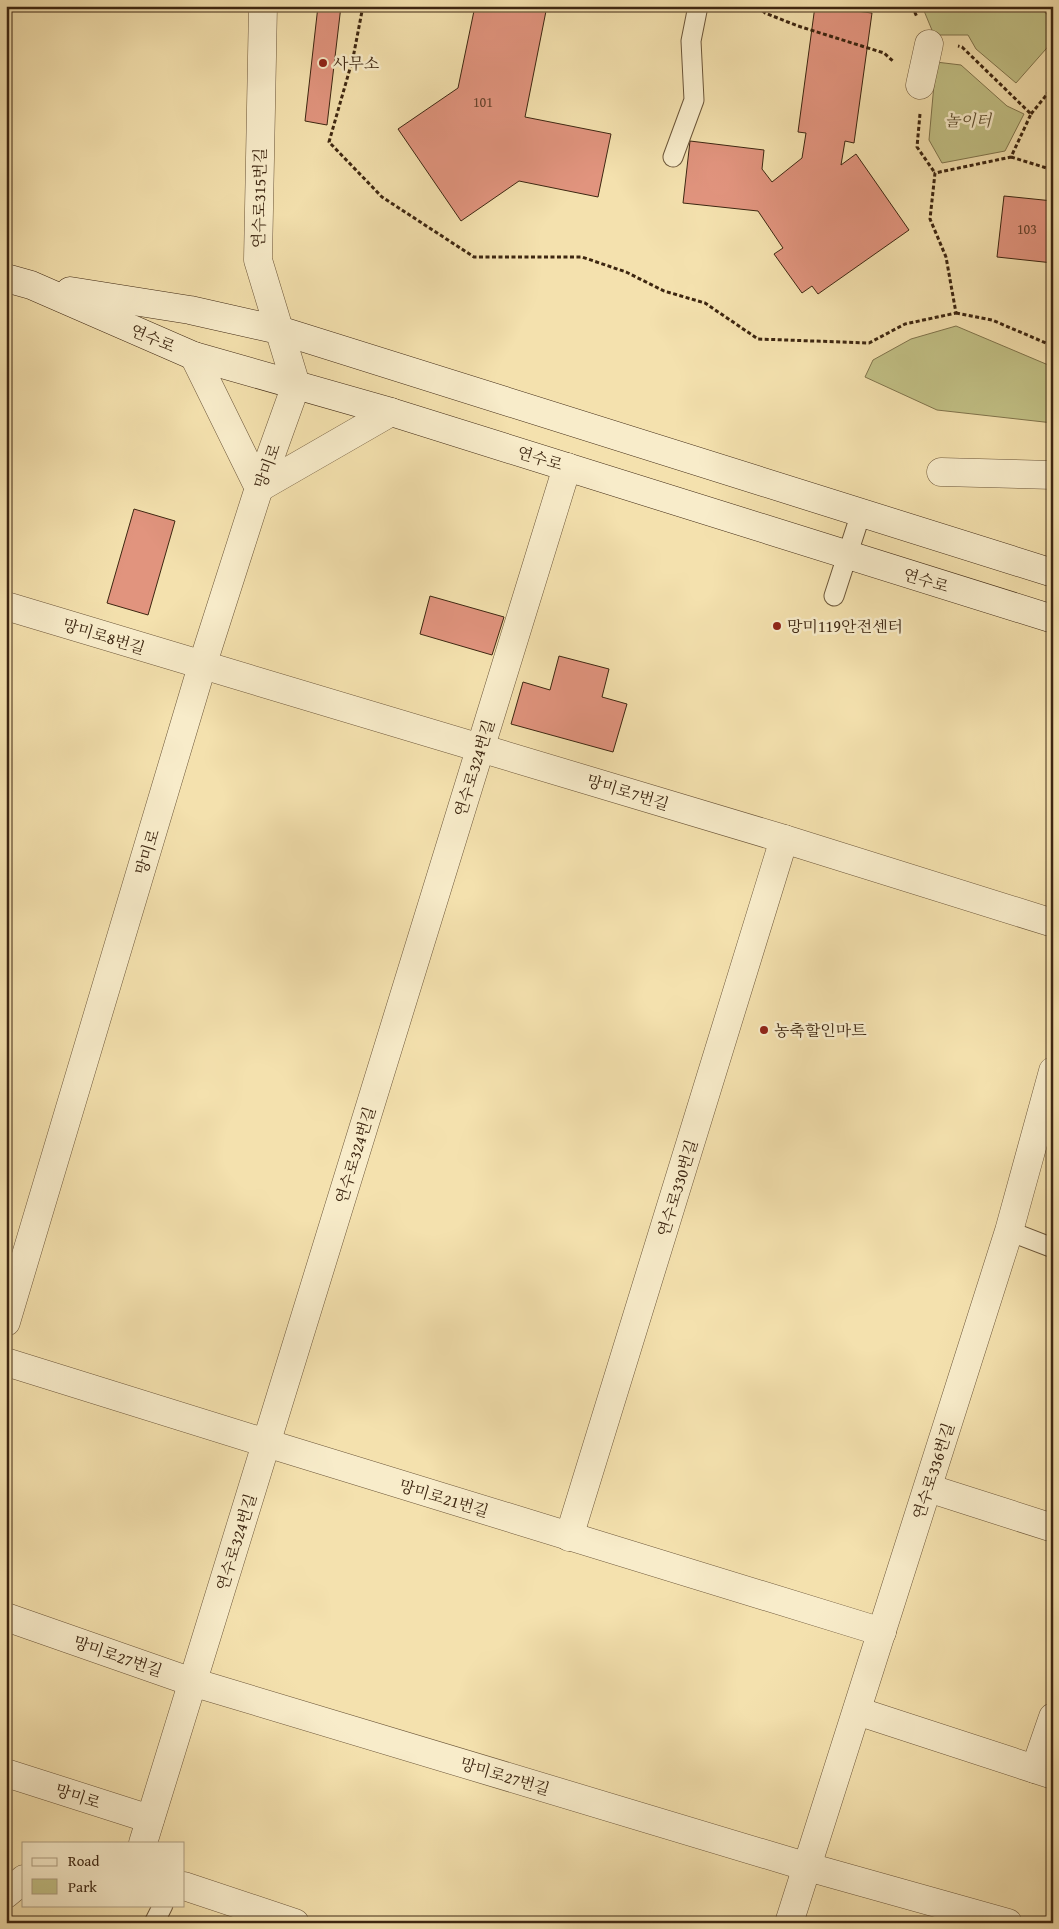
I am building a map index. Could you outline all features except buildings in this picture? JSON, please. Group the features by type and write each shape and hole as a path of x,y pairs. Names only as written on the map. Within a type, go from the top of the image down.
{"street":[{"name":"연수로315번길","path":"263,6 258,260 296,385"},
{"path":"920,86 929,44"},
{"name":"연수로","path":"19,282 190,310 279,330 1053,573"},
{"name":"연수로","path":"19,282 194,356 391,412 1053,619"},
{"path":"194,356 258,488 391,412"},
{"name":"망미로","path":"6,1322 202,666 258,488 296,385"},
{"name":"연수로324번길","path":"146,1831 567,467"},
{"path":"941,472 1053,475"},
{"name":"망미로8번길","path":"6,606 202,666"},
{"name":"망미로7번길","path":"202,666 784,839 1053,923"},
{"name":"연수로330번길","path":"569,1537 784,839"},
{"name":"연수로336번길","path":"789,1923 1009,1232 1052,1077"},
{"name":"망미로21번길","path":"6,1362 266,1444 882,1632"},
{"path":"928,1488 1053,1528"},
{"name":"망미로27번길","path":"6,1617 192,1682 808,1868 1008,1923"},
{"path":"857,1711 1044,1772 1053,1716"},
{"name":"망미로","path":"6,1773 146,1831"},
{"path":"6,1894 22,1881"},
{"path":"185,1886 295,1923"}],"lane":[{"path":"673,157 694,100 691,41 698,6"},
{"path":"834,596 861,513"},
{"path":"1009,1232 1053,1248"},
{"path":"154,1923 162,1906"}],"path":[{"path":"363,6 353,58 329,142 382,197 474,258 582,258 626,272 664,291 705,303 758,339 869,344 905,324 956,313 992,320 1053,346"},
{"path":"758,6 766,13 798,26 884,53 920,86 917,147 935,173 930,219 946,258 956,313"},
{"path":"912,6 929,44 962,47 1031,114"},
{"path":"1011,157 1031,114 1053,87"},
{"path":"935,173 1011,157 1053,170"}],"green space":[{"name":"놀이터","path":"922,6 1037,6 1053,19 1053,41 1016,83 976,49 968,35 934,35"},
{"name":"놀이터","path":"936,62 961,65 1007,106 1024,114 1005,151 942,163 929,140"},
{"path":"956,326 1053,367 1053,423 937,410 865,377 873,360 911,339"}],"place":[{"name":"사무소","path":"323,63"},
{"name":"망미119안전센터","path":"777,626"},
{"name":"농축할인마트","path":"764,1030"}]}
